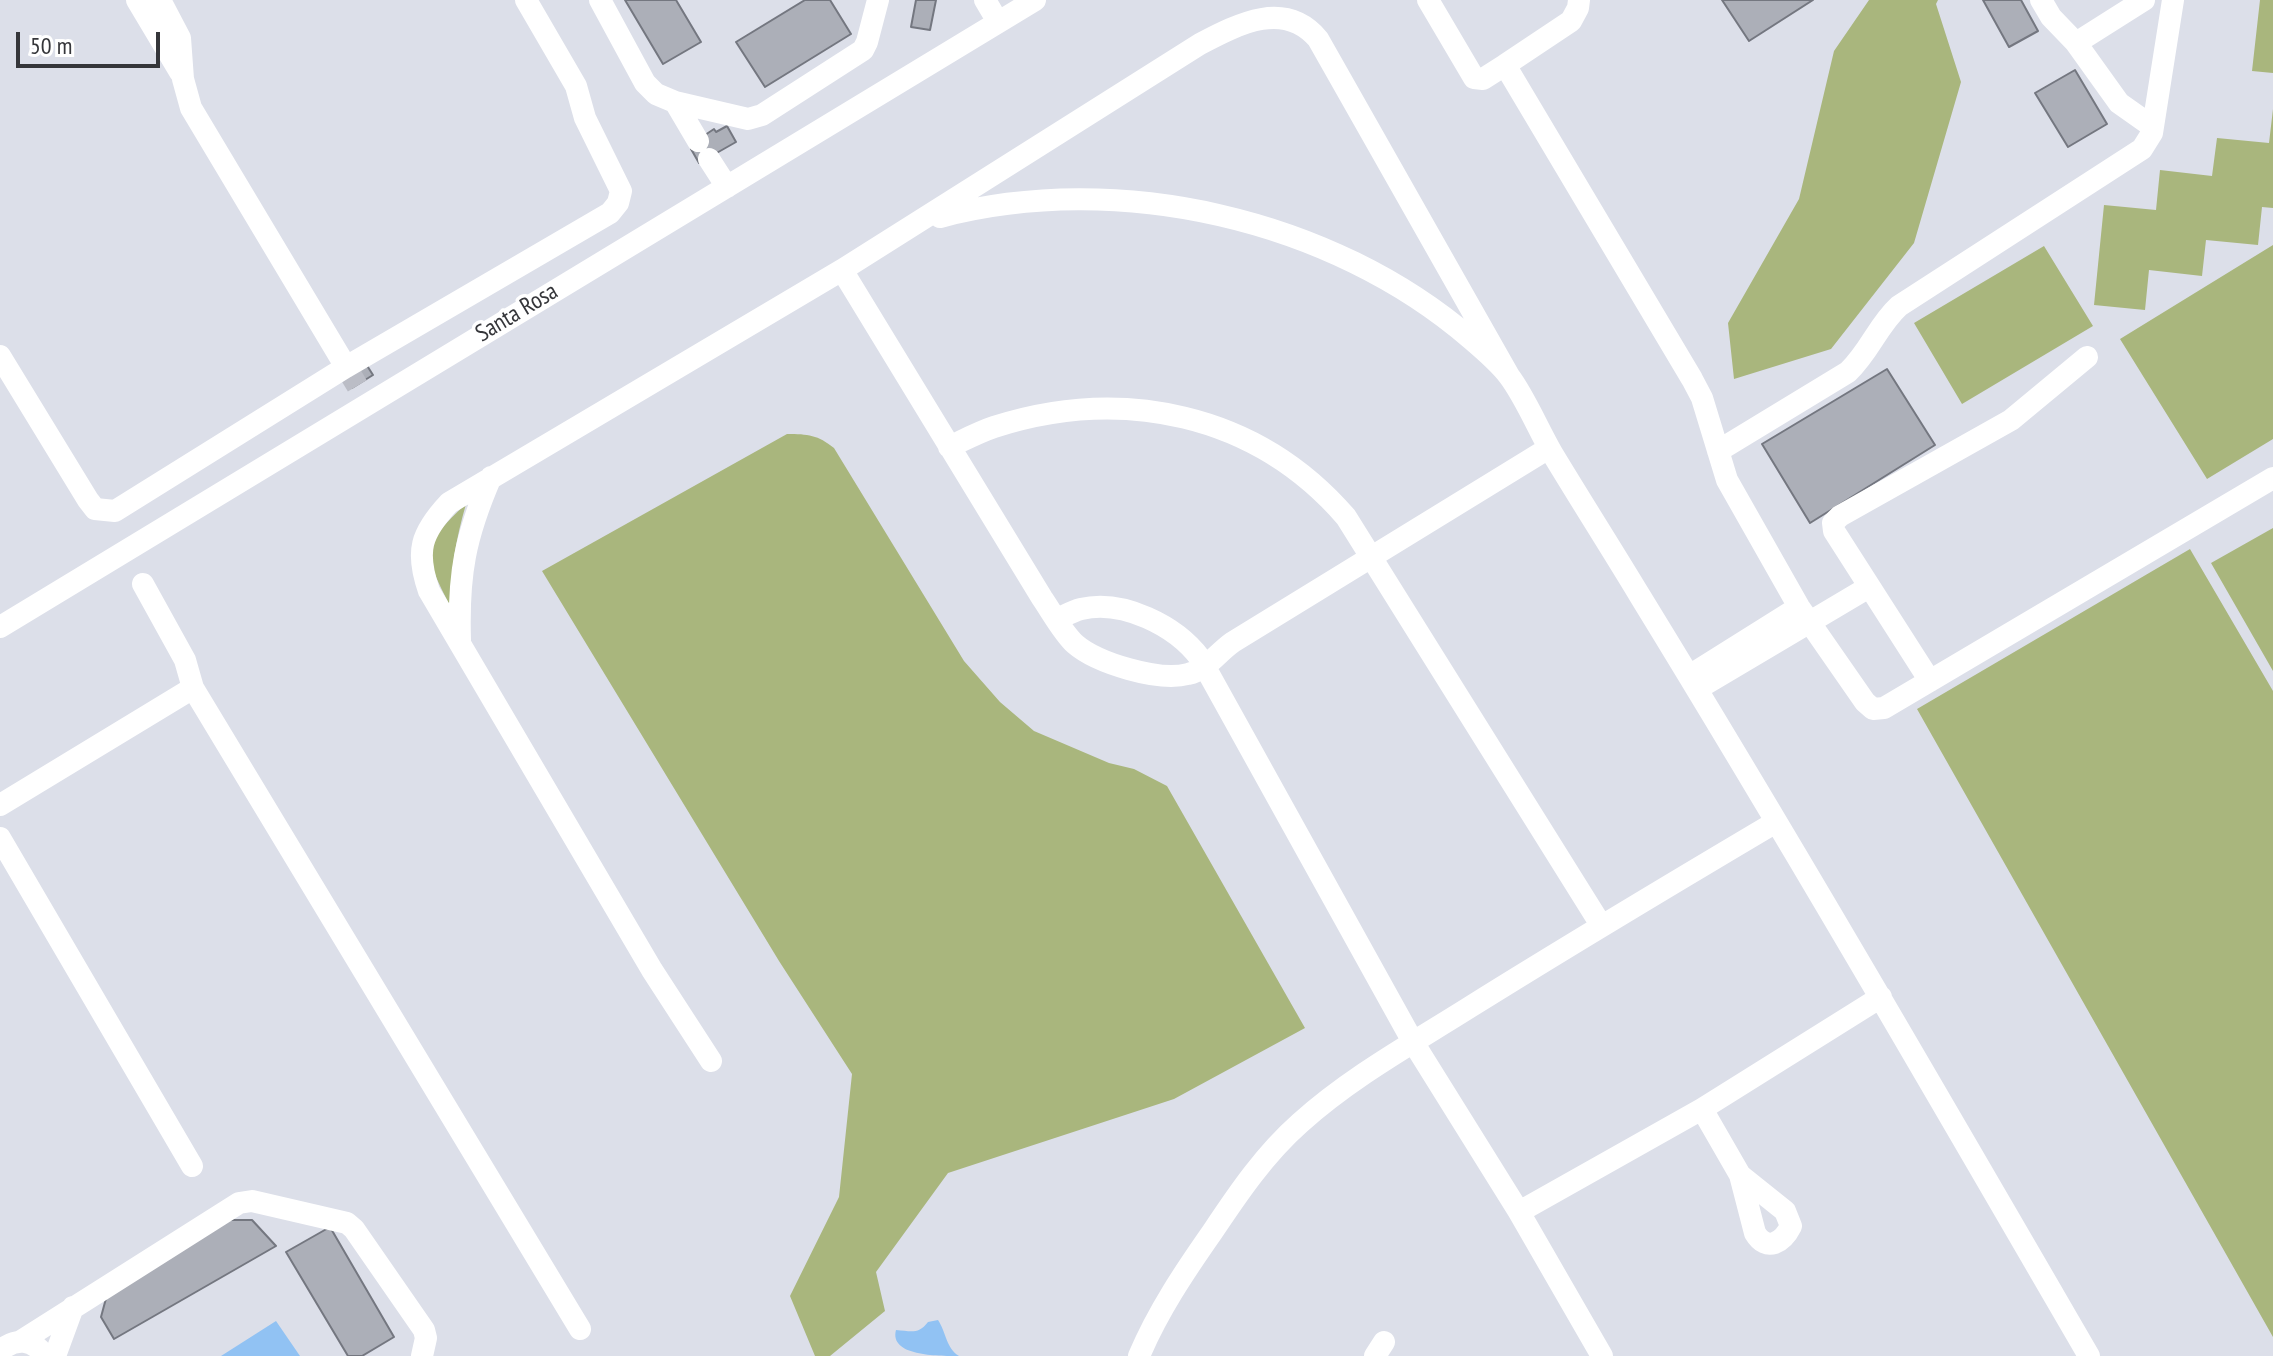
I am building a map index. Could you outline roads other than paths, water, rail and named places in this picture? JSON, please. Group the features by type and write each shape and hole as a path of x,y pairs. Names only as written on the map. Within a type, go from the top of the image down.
{"street":[{"path":"137,0 183,77"},
{"path":"160,0 180,38 183,77 191,108 346,367"},
{"path":"0,356 88,500 95,509 115,511 346,367 610,213 618,203 621,191 585,118 576,86 526,0"},
{"path":"600,0 645,83 656,94 675,102 748,119 762,115 863,50 878,0"},
{"path":"985,0 998,22"},
{"name":"Santa Rosa","path":"0,627 362,396 727,187 1035,0"},
{"path":"1428,0 1474,78 1483,79 1571,21 1579,0"},
{"path":"2041,0 2119,103 2153,127"},
{"path":"2076,43 2144,0"},
{"path":"1718,451 1848,372 1861,359 1888,316 1899,306 2142,149 2153,127 2173,0"},
{"path":"711,1061 652,970 429,591 421,565 423,544 432,522 449,503 842,270 1200,44 1241,22 1269,13 1283,13 1297,17 1310,27 1318,39 1549,448 1881,997 2089,1356"},
{"path":"1505,65 1692,379 1702,398 1727,480 1804,615 1873,709 1884,708 2273,478"},
{"path":"675,102 727,187"},
{"path":"920,222 1001,204 1073,199 1174,207 1236,220 1330,251 1390,281 1472,340 1509,376"},
{"path":"842,270 949,447 1074,643 1121,666 1147,673 1187,675 1205,667 1223,649 1549,448"},
{"path":"1930,681 1834,531 1833,523 1840,516 2011,420 2087,357"},
{"path":"949,447 992,428 1037,415 1087,409 1135,408 1177,415 1225,432 1290,465 1324,492 1346,517 1601,925"},
{"path":"460,645 461,572 474,518 491,477"},
{"path":"143,584 185,660 193,688 580,1329"},
{"path":"1693,683 1804,615 1869,587"},
{"path":"1057,619 1081,609 1098,607 1131,612 1160,622 1189,643 1413,1042 1519,1212 1602,1356"},
{"path":"0,805 193,688"},
{"path":"1139,1356 1171,1295 1250,1175 1300,1122 1413,1042 1601,925 1776,822"},
{"path":"0,838 192,1166"},
{"path":"1519,1212 1702,1109 1881,997"},
{"path":"1702,1109 1740,1175"},
{"path":"0,1351 11,1343 21,1341 239,1203 252,1201 347,1223 354,1229 424,1330 426,1338 422,1356"},
{"path":"55,1356 73,1307"},
{"path":"21,1341 36,1346 45,1356"}],"water":[{"path":"938,1320 949,1344 959,1356 917,1353 907,1350 896,1339 896,1330 917,1331 928,1322"},
{"path":"276,1321 300,1356 221,1356"}],"tunnel":[{"path":"346,367 358,387"}]}
